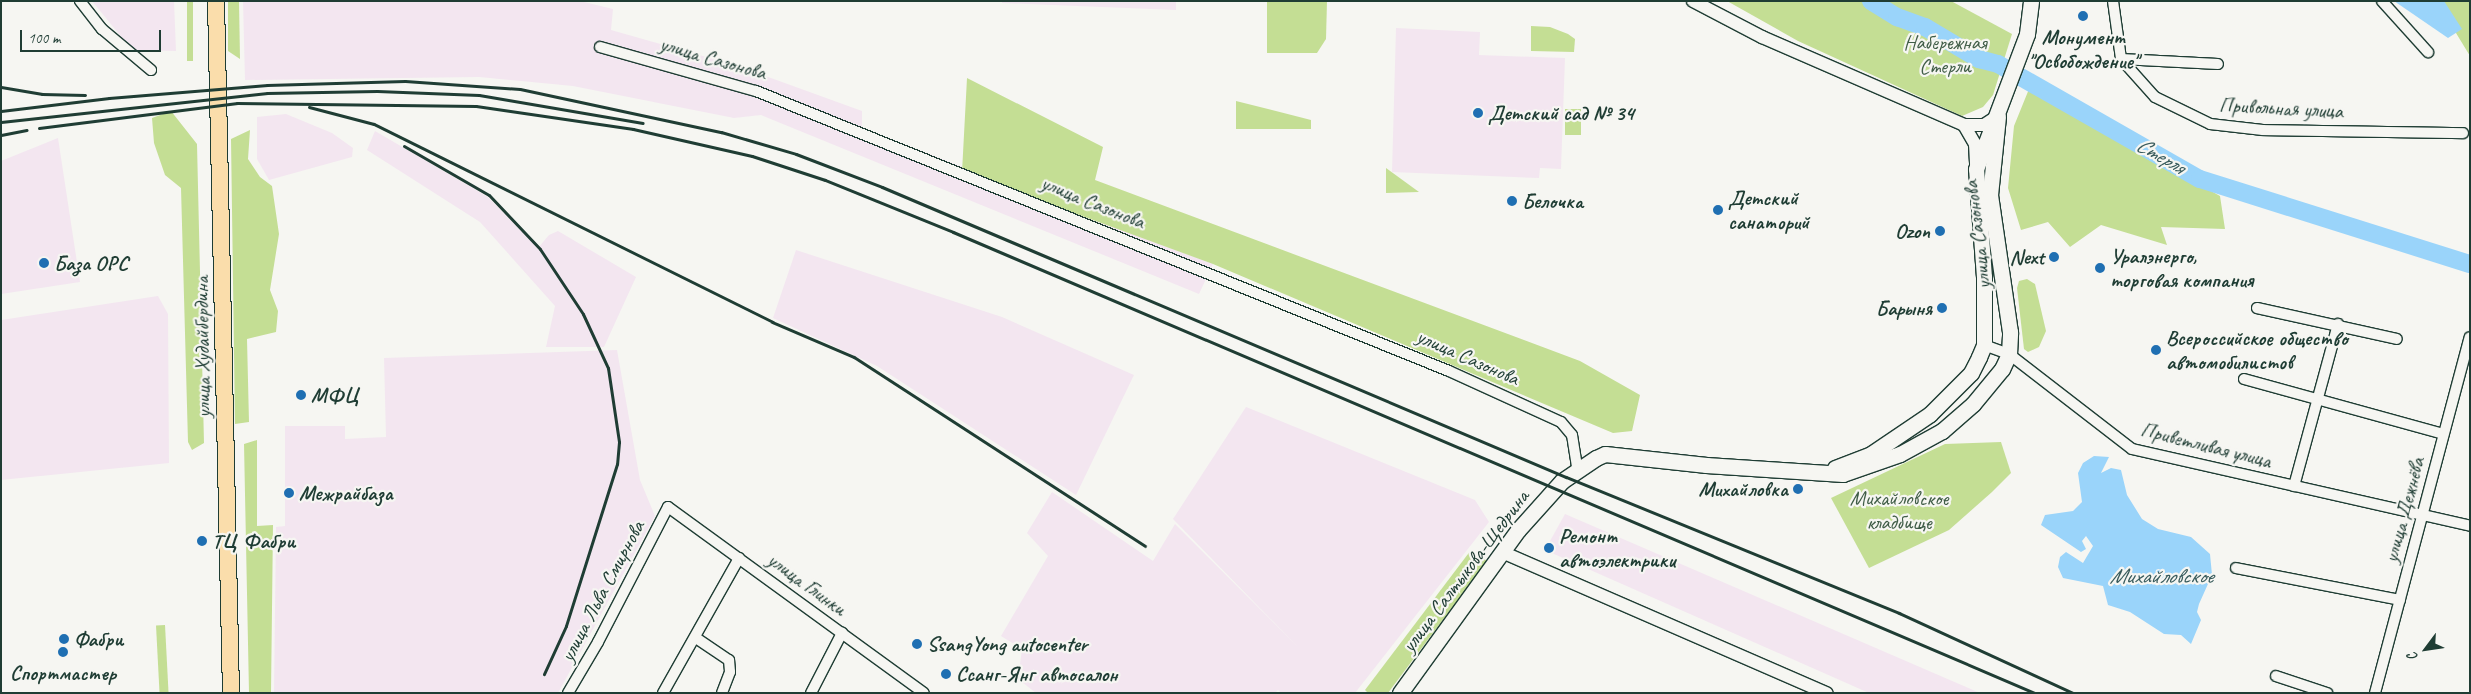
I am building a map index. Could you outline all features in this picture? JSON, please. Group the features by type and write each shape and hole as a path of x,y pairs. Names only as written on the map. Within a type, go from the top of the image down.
{"main road":[{"name":"улица Худайбердина","path":"206,1 220,693"},
{"name":"улица Худайбердина","path":"216,1 231,693"},
{"path":"1998,116 2027,34 2030,1"},
{"name":"улица Сазонова","path":"1620,456 1818,474 1860,470 1900,454 1942,432 1973,404 2002,369 2009,354 2008,313 1976,169 1998,116"},
{"name":"улица Сазонова","path":"1818,474 1871,454 1930,414 1971,373 1984,345 1983,196 1998,116"},
{"name":"улица Салтыкова-Щедрина","path":"1400,693 1518,530 1578,468 1605,454 1620,456"}],"street":[{"path":"80,1 102,29 151,70"},
{"path":"1693,1 1762,38 1964,125 1984,125 1998,116"},
{"path":"2113,1 2120,59"},
{"path":"2382,1 2428,52"},
{"name":"улица Сазонова","path":"600,47 756,91 1449,371 1561,422 1572,435 1578,468"},
{"name":"Привольная улица","path":"2120,59 2218,64"},
{"name":"Привольная улица","path":"2120,59 2155,97 2210,124 2264,130 2463,132"},
{"path":"1964,125 1975,144 1976,169"},
{"path":"2257,308 2338,324 2397,339"},
{"path":"2294,486 2338,324"},
{"name":"улица Дежнёва","path":"2375,693 2421,514 2470,337"},
{"name":"Приветливая улица","path":"1984,345 2009,354 2132,449 2470,526"},
{"path":"2244,379 2443,434"},
{"name":"улица Глинки","path":"668,507 924,693"},
{"name":"улица Льва Смирнова","path":"568,693 598,642 668,507"},
{"path":"1502,552 1827,693"},
{"path":"663,693 696,638 739,558"},
{"path":"2236,568 2400,600"},
{"path":"811,693 842,633"},
{"path":"696,638 729,660 730,672 722,693"},
{"path":"2276,676 2327,693"}],"shaded area":[{"path":"92,1 174,1 176,51 132,50"},
{"path":"243,1 580,1 613,9 611,30 738,66 862,111 862,128 1213,264 1199,294 761,115 734,118 573,86 479,77 245,80"},
{"path":"1002,1 1176,1 1176,10 1002,3"},
{"name":"Детский сад № 34","path":"1396,28 1480,32 1479,55 1565,58 1561,169 1540,168 1539,178 1392,172"},
{"path":"286,114 332,133 353,148 352,157 269,180 257,159 257,117"},
{"path":"375,131 488,197 538,248 549,235 558,231 636,277 604,347 546,347 555,306 480,222 367,150"},
{"path":"58,138 80,282 1,294 1,161"},
{"path":"796,250 1002,317 1134,375 1076,495 877,366 773,318"},
{"path":"158,296 168,314 169,463 1,480 1,320"},
{"path":"617,350 640,480 655,516 558,693 274,693 276,527 285,526 285,426 345,426 345,439 386,437 384,358"},
{"path":"1246,407 1475,500 1489,522 1355,693 1281,693 1278,690 1275,693 1036,693 1018,679 1022,649 1001,636 1048,556 1027,533 1052,492 1153,561 1175,524 1298,647 1173,519"},
{"path":"1565,514 1980,693 1869,693 1545,550"}],"green space":[{"path":"187,1 193,1 193,61 187,61"},
{"path":"228,1 239,1 240,59 228,51"},
{"path":"1267,1 1327,1 1326,39 1317,53 1267,53"},
{"name":"Набережная Стерли","path":"1727,1 1951,1 2012,34 1993,95 1983,107 1962,116 1798,41"},
{"path":"2422,1 2470,1 2470,56 2456,33"},
{"path":"1531,26 1550,27 1568,34 1575,39 1574,52 1531,51"},
{"path":"967,78 1103,147 1095,180 1580,361 1640,395 1632,431 1613,433 1213,264 962,172"},
{"path":"2029,89 2220,196 2225,229 2161,227 2167,245 2101,225 2070,247 2048,222 2021,230 2008,188 2014,126"},
{"path":"1236,101 1311,120 1311,129 1236,129"},
{"path":"1565,109 1581,109 1581,135 1565,135"},
{"path":"171,111 197,144 204,443 192,450 188,442 181,188 165,175 154,143 152,118"},
{"path":"250,130 248,159 260,177 272,186 279,234 270,290 278,311 276,332 247,339 249,422 235,424 231,139"},
{"path":"1386,168 1419,192 1386,193"},
{"path":"2027,279 2035,284 2046,331 2039,347 2028,352 2024,349 2017,288 2019,281"},
{"path":"257,440 257,526 273,525 271,693 249,693 244,444"},
{"name":"Михайловское кладбище","path":"2001,442 2011,473 1992,492 1949,530 1869,568 1831,498 1945,444"},
{"path":"1471,550 1487,561 1388,693 1368,693 1365,690"},
{"path":"156,625 165,625 169,693 160,693"}],"water":[{"path":"2394,1 2444,1 2462,29 2448,38"},
{"name":"Михайловское","path":"2094,456 2109,457 2101,473 2111,468 2121,470 2127,495 2142,519 2158,529 2191,537 2210,554 2212,575 2199,604 2197,612 2201,620 2191,644 2181,635 2164,634 2130,612 2108,605 2103,586 2063,578 2058,567 2060,557 2066,552 2083,563 2093,546 2086,536 2082,541 2086,549 2081,552 2041,525 2045,515 2073,511 2082,502 2078,473 2083,463"}],"waterway":[{"name":"Стерля","path":"1871,1 1897,17 1925,27 1979,59 1998,64 2200,179 2470,264"}],"railway":[{"path":"1,111 109,98 267,85 405,81 520,89 721,132 796,154 882,187 1566,477 1899,613 2073,693"},
{"path":"1,87 42,94 85,95"},
{"path":"1,122 267,93 377,91 479,95 643,123"},
{"path":"39,128 237,103 476,106 633,129 752,156 825,180 953,232 2035,693"},
{"path":"309,107 374,124 772,322 854,357 1145,546"},
{"path":"1,135 27,130"},
{"path":"404,146 489,195 540,249 583,314 608,368 619,442 617,464 566,626 544,674"}],"place":[{"name":"Монумент \"Освобождение\"","path":"2083,16"},
{"name":"Детский сад № 34","path":"1478,113"},
{"name":"Белочка","path":"1512,201"},
{"name":"Детский санаторий","path":"1718,210"},
{"name":"Ozon","path":"1940,231"},
{"name":"Next","path":"2054,257"},
{"name":"База ОРС","path":"44,263"},
{"name":"Уралэнерго, торговая компания","path":"2100,268"},
{"name":"Барыня","path":"1942,308"},
{"name":"Всероссийское общество автомобилистов","path":"2156,350"},
{"name":"МФЦ","path":"301,395"},
{"name":"Михайловка","path":"1798,489"},
{"name":"Межрайбаза","path":"289,493"},
{"name":"ТЦ Фабри","path":"202,541"},
{"name":"Ремонт автоэлектрики","path":"1549,548"},
{"name":"Фабри","path":"64,639"},
{"name":"SsangYong autocenter","path":"917,644"},
{"name":"Спортмастер","path":"63,652"},
{"name":"Ссанг-Янг автосалон","path":"946,674"}]}
